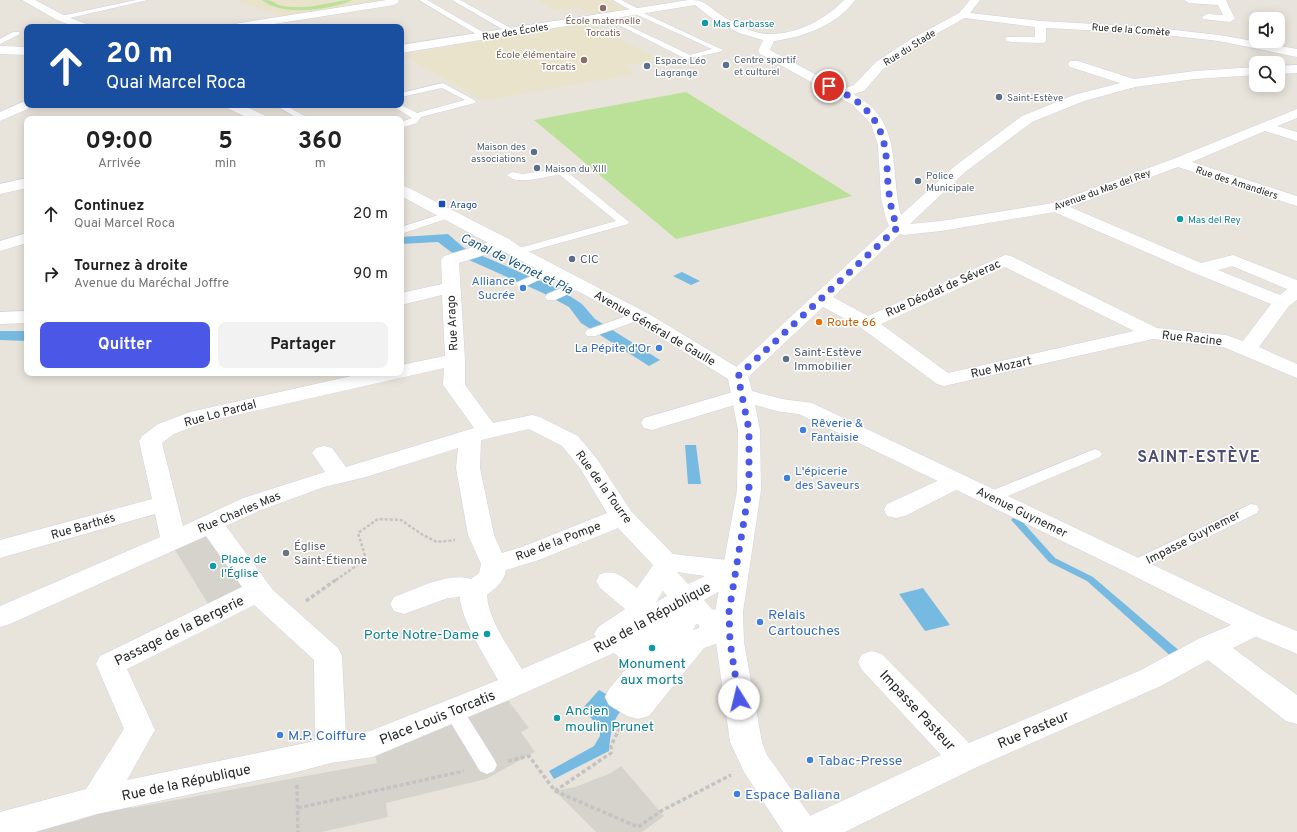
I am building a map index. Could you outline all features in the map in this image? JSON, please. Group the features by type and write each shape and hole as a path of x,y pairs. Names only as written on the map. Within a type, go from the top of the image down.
{"street":[{"path":"28,0 61,18 77,24"},
{"path":"696,1 717,17 743,31 770,38 794,35 832,17 850,0"},
{"name":"Rue du Stade","path":"843,93 859,88 880,65 915,41 963,15 975,0"},
{"path":"1194,0 1208,18 1219,38"},
{"path":"1194,0 1222,2 1230,19 1208,18"},
{"name":"Rue des Écoles","path":"404,49 467,36 512,31 696,1"},
{"path":"253,24 394,2"},
{"name":"Rue de la Comète","path":"963,15 1041,24 1147,30 1219,38 1297,53"},
{"path":"61,18 69,24"},
{"path":"1011,39 1040,41 1041,24"},
{"path":"770,38 764,51 858,102 878,123 885,145 889,198 894,219 898,227"},
{"path":"0,50 24,51"},
{"path":"1074,64 1134,83"},
{"path":"1285,70 1297,69"},
{"path":"652,423 740,386 820,298 960,169 1027,119 1080,98 1134,83 1195,75 1249,71"},
{"path":"0,117 24,105"},
{"path":"238,108 255,116"},
{"name":"Avenue du Mas del Rey","path":"898,227 904,230 941,226 1056,207 1178,162 1297,113"},
{"path":"1266,127 1297,137"},
{"name":"Rue des Amandiers","path":"1178,162 1297,201"},
{"path":"0,189 24,184"},
{"name":"Avenue Général de Gaulle","path":"404,192 510,247 542,271 572,288 638,316 740,386"},
{"path":"1056,207 1200,269 1290,296 1248,349"},
{"path":"0,246 24,239"},
{"name":"Rue Arago","path":"479,433 454,385 455,360 450,288 450,260 467,255 510,247"},
{"name":"Rue Déodat de Séverac","path":"867,322 1005,260 1153,333"},
{"path":"1200,269 1233,260 1297,287"},
{"path":"404,298 450,288"},
{"path":"820,298 867,322"},
{"path":"0,318 24,317"},
{"name":"Rue Mozart","path":"867,322 944,380 1153,333"},
{"name":"Rue Racine","path":"1153,333 1226,341 1248,349 1297,372"},
{"path":"404,370 455,360"},
{"name":"Rue Lo Pardal","path":"174,541 150,442 166,429 198,417 325,380 364,376"},
{"path":"740,386 749,430 749,490 729,612 730,642 746,742 755,763 802,832"},
{"name":"Avenue Guynemer","path":"740,386 781,405 804,408 1255,625 1297,643"},
{"name":"Rue de la Tourre","path":"479,433 532,422 570,441 589,464 622,517 666,562 736,570"},
{"path":"474,591 492,577 494,564 481,535 468,468 479,433"},
{"name":"Rue Charles Mas","path":"0,618 174,541 252,504 318,481 358,472 479,433"},
{"path":"324,453 340,476"},
{"path":"896,510 956,481"},
{"name":"Rue Barthés","path":"0,549 165,503"},
{"name":"Rue de la Pompe","path":"494,564 530,554 622,517"},
{"path":"211,524 260,594 328,656 331,750"},
{"name":"Rue de la République","path":"686,598 736,570"},
{"path":"661,572 702,616 712,619 714,634 694,640 638,707 620,697 684,621 667,613 631,651 608,634 638,614 648,610 661,572"},
{"path":"609,581 648,610"},
{"path":"404,604 445,589 465,587 474,591"},
{"path":"474,591 474,606 488,634 508,687"},
{"name":"Passage de la Bergerie","path":"97,800 140,730 110,664 260,594"},
{"name":"Rue Pasteur","path":"811,832 964,759 1151,678 1210,646 1255,625"},
{"name":"Rue de la République","path":"508,687 616,640"},
{"path":"1210,646 1297,712"},
{"name":"Impasse Pasteur","path":"872,662 964,759"},
{"name":"Place Louis Torcatis","path":"373,744 508,687"},
{"name":"Rue de la République","path":"0,827 97,800 297,759 331,750 373,744"}],"lane":[{"path":"61,18 145,0"},
{"path":"455,0 512,31"},
{"path":"604,16 690,56 718,50 635,11 616,0"},
{"path":"420,2 451,25"},
{"path":"420,2 484,35"},
{"path":"0,42 16,34"},
{"path":"401,108 415,116 472,101 443,85 404,94"},
{"path":"285,108 300,116"},
{"path":"404,124 414,122 417,118 415,116"},
{"path":"510,247 624,222 562,172 522,178 512,176"},
{"path":"404,230 448,215"},
{"path":"522,278 542,271"},
{"path":"551,297 572,288"},
{"path":"591,332 638,316"},
{"path":"991,497 1095,454"},
{"name":"Impasse Guynemer","path":"1135,566 1251,509"},
{"path":"453,710 487,766"}],"path":[{"path":"284,617 366,559 358,533 378,519 402,520 423,535 437,542 481,535"},
{"path":"555,791 611,753"},
{"path":"298,808 529,756 555,791 638,827 661,812 755,763"},
{"path":"297,759 298,832"}],"shaded area":[{"path":"234,0 389,0 282,16"},
{"name":"École maternelle Torcatis","path":"535,0 608,0 627,9 594,15 578,8 557,11"},
{"path":"587,22 659,59 628,65 634,74 484,101 404,56 404,55"},
{"name":"Place de l'Église","path":"211,524 263,597 218,620 170,542"},
{"path":"505,696 529,728 521,732 535,752 486,779 386,803 388,817 322,832 31,832 80,820 98,805 126,798 132,808 377,763 374,752"},
{"path":"621,766 664,816 642,832 596,832 555,791 575,787 611,773"}],"green space":[{"path":"262,0 271,1 282,6 301,7 353,0 332,7 294,10 282,9"},
{"path":"686,92 852,196 676,239 534,120"}],"water":[{"name":"Canal de Vernet et Pia","path":"448,234 464,248 559,289 582,304 595,319 660,360 649,366 581,323 569,307 543,293 451,252 438,242 404,244 404,237"},
{"path":"682,272 700,281 691,285 673,276"},
{"path":"0,331 24,331 24,341 0,340"},
{"path":"685,445 696,445 701,484 688,484"},
{"path":"923,588 950,625 925,631 899,594"},
{"path":"599,690 625,705 617,716 613,726 609,751 554,779 549,771 594,746 600,736 600,729 583,708"}],"waterway":[{"path":"1016,520 1052,560 1090,579 1178,656"}],"place":[{"name":"École maternelle Torcatis","path":"603,8"},
{"name":"Mas Carbasse","path":"705,23"},
{"name":"École élémentaire Torcatis","path":"584,60"},
{"name":"Centre sportif et culturel","path":"726,65"},
{"name":"Espace Léo Lagrange","path":"647,66"},
{"name":"Saint-Estève","path":"999,97"},
{"name":"Maison des associations","path":"534,152"},
{"name":"Maison du XIII","path":"537,168"},
{"name":"Police Municipale","path":"918,181"},
{"name":"Arago","path":"442,204"},
{"name":"Mas del Rey","path":"1180,219"},
{"name":"CIC","path":"572,259"},
{"name":"Alliance Sucrée","path":"523,288"},
{"name":"Route 66","path":"819,322"},
{"name":"La Pépite d'Or","path":"659,348"},
{"name":"Saint-Estève Immobilier","path":"786,359"},
{"name":"Rêverie & Fantaisie","path":"803,430"},
{"name":"L'épicerie des Saveurs","path":"787,478"},
{"name":"Église Saint-Étienne","path":"286,553"},
{"name":"Place de l'Église","path":"213,566"},
{"name":"Relais Cartouches","path":"760,622"},
{"name":"Porte Notre-Dame","path":"487,634"},
{"name":"Monument aux morts","path":"652,648"},
{"name":"Ancien moulin Prunet","path":"557,718"},
{"name":"M.P. Coiffure","path":"280,735"},
{"name":"Tabac-Presse","path":"810,760"},
{"name":"Espace Baliana","path":"737,794"}],"district":[{"name":"SAINT-ESTÈVE","path":"1199,456"}],"route":[{"path":"739,699 730,642 729,612 749,490 749,430 738,376 751,362 898,227 894,219 889,198 885,145 878,123 858,102 829,86"}]}
